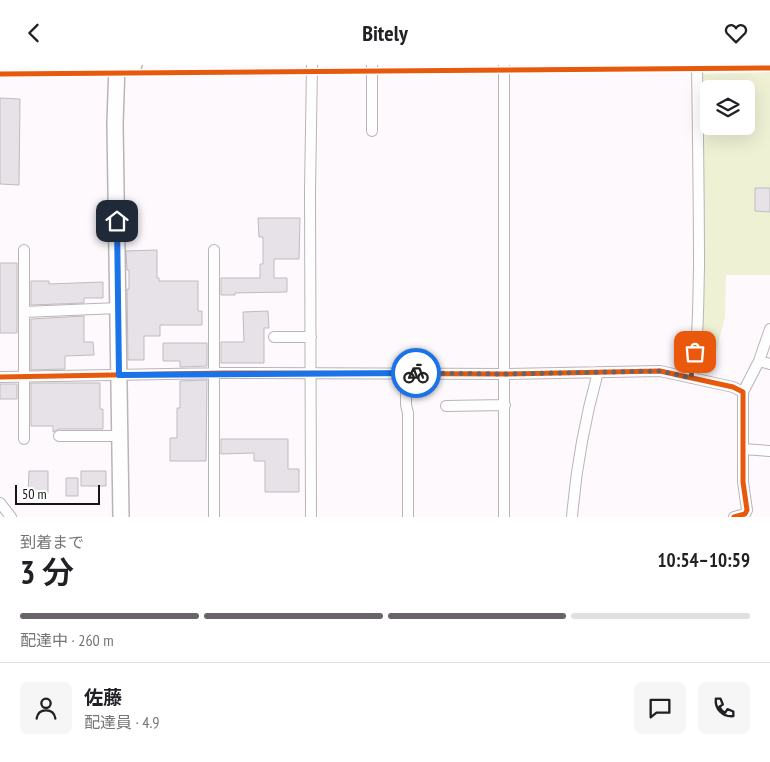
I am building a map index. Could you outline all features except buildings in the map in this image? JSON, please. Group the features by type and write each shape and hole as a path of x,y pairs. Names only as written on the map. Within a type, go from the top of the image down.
{"street":[{"path":"0,65 134,65"},
{"path":"117,65 115,124 121,517"},
{"path":"311,517 312,65"},
{"path":"372,65 372,131"},
{"path":"504,65 504,517"},
{"path":"691,378 694,367 698,307 697,65"},
{"path":"24,250 24,439"},
{"path":"214,250 214,517"},
{"path":"24,312 118,308"},
{"path":"734,517 745,514 747,510 743,482 743,392 759,361 770,329"},
{"path":"274,337 311,337"},
{"path":"759,361 770,365"},
{"path":"0,377 214,374 505,374 660,371 733,387 743,392"},
{"path":"572,517 575,485 588,407 598,372"},
{"path":"406,373 408,517"},
{"path":"446,406 505,405"},
{"path":"58,436 120,436"},
{"path":"743,449 770,451"},
{"path":"0,503 11,517"}],"green space":[{"path":"770,72 770,275 726,275 725,317 713,365 694,359 698,81 703,74"}],"cycle path":[{"path":"0,74 770,68"},
{"path":"0,377 224,373 505,374 660,371 733,387 743,392 743,482 747,510 745,514 734,517"}],"way so far":[{"path":"416,373 505,374 660,371 691,378 695,352"}],"route":[{"path":"117,221 119,375 416,373"}]}
